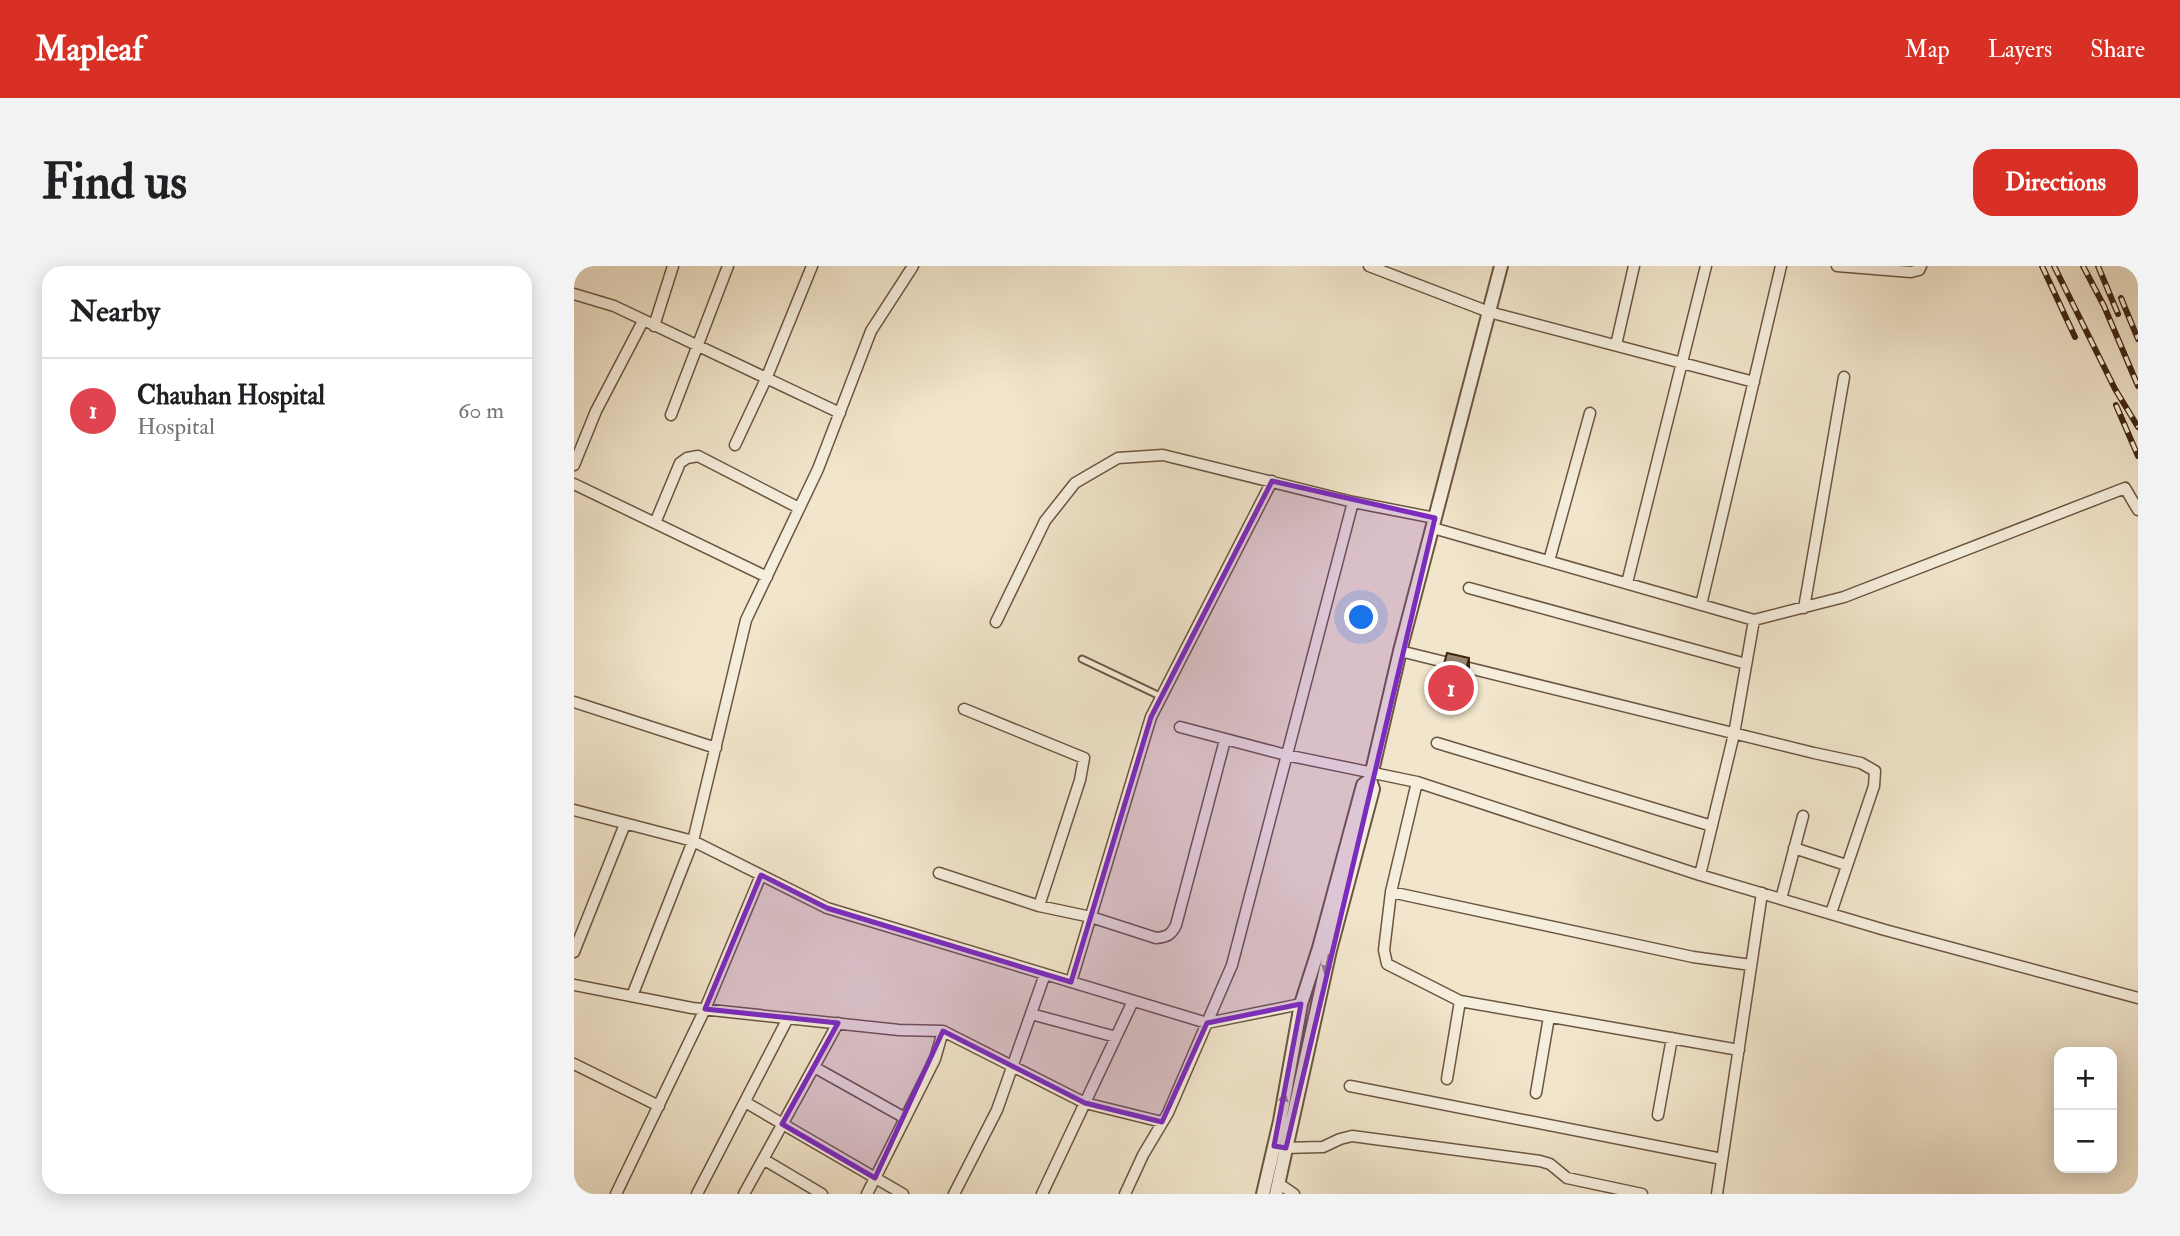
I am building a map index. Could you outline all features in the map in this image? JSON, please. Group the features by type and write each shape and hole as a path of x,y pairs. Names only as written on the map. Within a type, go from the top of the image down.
{"street":[{"path":"654,326 673,266"},
{"path":"671,415 728,266"},
{"path":"735,445 766,379 812,266"},
{"path":"632,996 693,841 746,620 818,469 871,331 913,266"},
{"path":"1369,266 1489,312 1754,382"},
{"path":"1263,1194 1280,1147 1374,789 1371,777 1400,651 1501,266"},
{"path":"1616,345 1634,266"},
{"path":"1627,583 1706,266"},
{"path":"1700,605 1782,266"},
{"path":"1837,266 1911,272 1919,270 1921,266"},
{"path":"574,294 614,306 840,413"},
{"path":"574,465 596,411 643,321"},
{"path":"1804,608 1844,377"},
{"path":"1549,561 1590,413"},
{"path":"996,622 1045,521 1075,483 1118,458 1163,455 1272,481 1434,523 1549,561 1754,620 1844,597 2126,488 2138,510"},
{"path":"655,523 680,463 687,458 698,456 799,508"},
{"path":"1071,982 1152,717 1272,481"},
{"path":"574,484 767,577"},
{"path":"1125,1194 1143,1155 1163,1122 1231,964 1353,502"},
{"path":"1469,588 1746,664"},
{"path":"1700,874 1734,734 1754,620"},
{"path":"1400,651 1861,763 1875,771 1874,786 1831,914"},
{"path":"574,702 716,748"},
{"path":"964,709 1084,758 1080,780 1039,906"},
{"path":"1180,727 1371,777 1417,782 1831,914 2138,998"},
{"path":"939,873 1039,906 1091,917 1156,939 1172,933 1208,810 1225,740"},
{"path":"1437,743 1712,826"},
{"path":"1294,1194 1277,1188 1280,1147 1301,1004 1363,785 1371,777"},
{"path":"1417,782 1391,892 1384,950 1387,964 1460,1001 1739,1050"},
{"path":"574,810 693,841 827,908 1207,1023 1301,1004"},
{"path":"1781,899 1803,816"},
{"path":"574,952 625,824"},
{"path":"1794,848 1846,865"},
{"path":"616,1194 705,1009 761,875"},
{"path":"1391,892 1693,957 1751,965"},
{"path":"1717,1194 1762,893"},
{"path":"954,1194 997,1110 1045,974"},
{"path":"574,985 705,1009 943,1031 1085,1103 1163,1122"},
{"path":"1042,1194 1133,1001"},
{"path":"1447,1079 1460,1001"},
{"path":"1031,1014 1116,1037"},
{"path":"1536,1093 1549,1017"},
{"path":"697,1194 788,1018"},
{"path":"744,1194 838,1023"},
{"path":"867,1194 935,1059 943,1031"},
{"path":"1658,1115 1672,1038"},
{"path":"574,1064 659,1106"},
{"path":"814,1067 905,1118"},
{"path":"1350,1086 1722,1159"},
{"path":"745,1102 903,1194"},
{"path":"1280,1147 1323,1147 1352,1136 1540,1161 1550,1164 1567,1178 1642,1194"},
{"path":"763,1159 819,1193"}],"lane":[{"path":"1082,659 1162,696"}],"highlighted area":[{"path":"1272,481 1435,518 1286,1148 1274,1146 1301,1004 1207,1023 1162,1122 1085,1103 943,1031 875,1178 782,1124 838,1023 705,1009 761,875 827,908 1071,982 1151,717"}],"building":[{"path":"1447,653 1469,658 1460,692 1438,686"}],"railway":[{"path":"2042,266 2075,337"},
{"path":"2054,266 2115,389 2138,427"},
{"path":"2083,266 2104,306 2138,386"},
{"path":"2098,266 2118,314"},
{"path":"2121,298 2138,339"},
{"path":"2116,405 2138,456"}],"place":[{"name":"Chauhan Hospital","path":"1451,688"}]}
